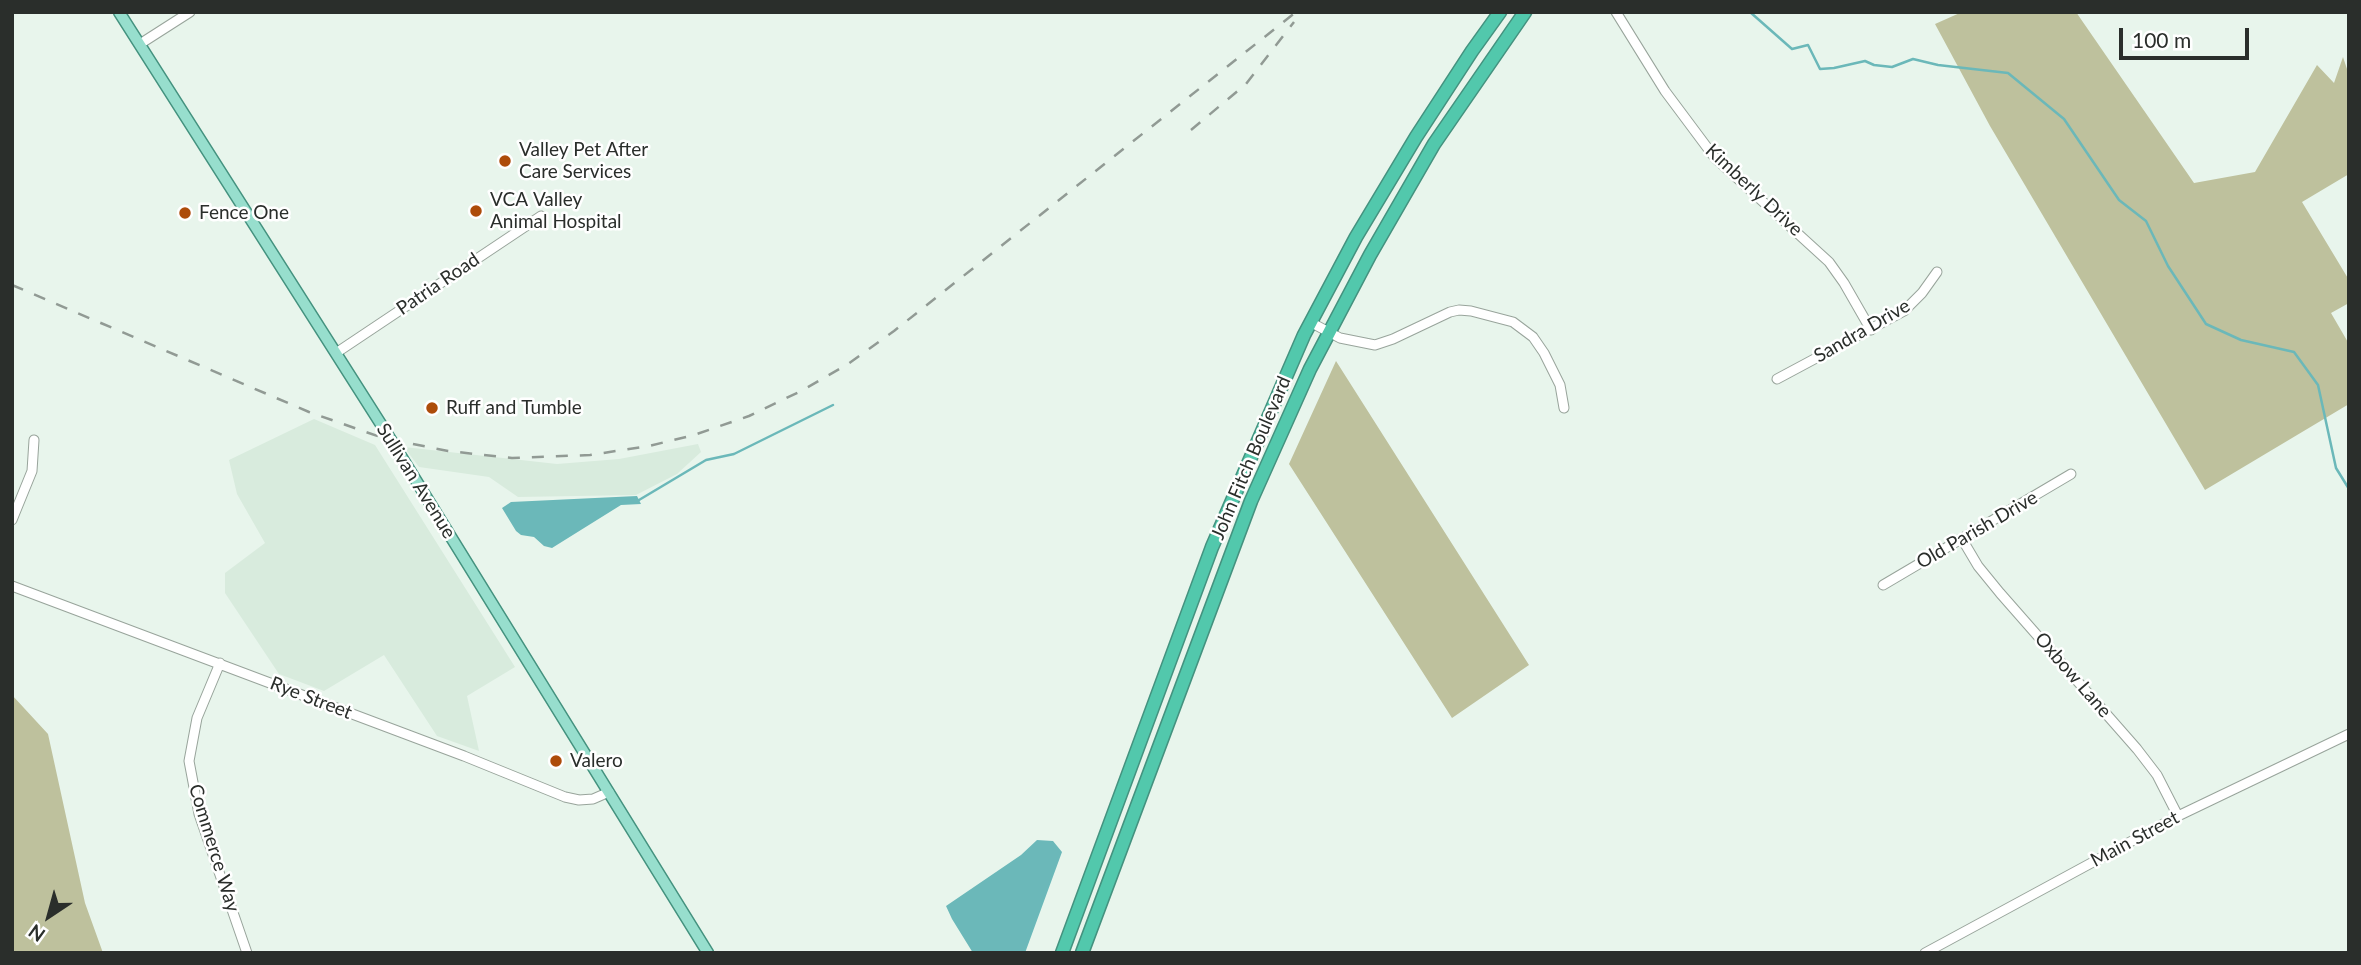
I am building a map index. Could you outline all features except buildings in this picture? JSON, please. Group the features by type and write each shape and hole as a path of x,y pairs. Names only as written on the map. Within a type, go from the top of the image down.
{"highway":[{"name":"John Fitch Boulevard","path":"1062,953 1212,547 1310,323 1356,237 1413,141 1500,12"},
{"name":"John Fitch Boulevard","path":"1082,953 1251,501 1328,332 1430,151 1525,12"},
{"path":"1482,37 1499,48"},
{"path":"1413,141 1430,151"},
{"path":"1163,680 1181,687"}],"main road":[{"name":"Sullivan Avenue","path":"120,12 336,353 708,953"}],"street":[{"path":"140,44 190,12"},
{"name":"Kimberly Drive","path":"1616,12 1665,91 1715,158 1829,262 1871,330"},
{"name":"Patria Road","path":"336,353 541,216"},
{"name":"Sandra Drive","path":"1777,379 1905,311 1937,272"},
{"path":"1310,323 1357,343 1375,345 1459,310 1513,322 1533,337 1544,353 1560,384 1564,408"},
{"path":"12,520 32,471 34,440"},
{"name":"Old Parish Drive","path":"1883,585 2071,474"},
{"name":"Oxbow Lane","path":"1962,539 1978,566 2000,593 2137,749 2157,775 2178,816"},
{"name":"Rye Street","path":"12,586 220,663 565,797 593,799 609,792"},
{"name":"Commerce Way","path":"220,663 197,718 189,761 199,814 247,953"},
{"name":"Main Street","path":"1925,953 2178,816 2349,734"}],"shaded area":[{"path":"314,419 375,445 515,667 467,696 479,751 437,736 384,655 324,691 279,674 225,593 225,573 265,543 237,494 229,460"},
{"path":"698,444 701,452 677,474 636,495 518,497 489,477 419,467 404,447 557,464 619,459"}],"green space":[{"path":"1962,12 2076,12 2194,183 2255,172 2317,65 2334,83 2343,57 2349,75 2349,174 2302,202 2349,280 2349,303 2331,313 2349,344 2349,404 2205,490 1990,126 1935,24"},
{"path":"1336,361 1529,665 1452,718 1289,464"},
{"path":"12,695 48,734 85,903 103,953 12,953"}],"water":[{"path":"637,496 641,504 621,505 552,548 544,546 534,537 521,535 516,531 502,508 511,502"},
{"path":"1037,840 1053,841 1062,852 1025,953 973,953 946,906 1021,855"}],"waterway":[{"path":"1750,12 1792,49 1808,45 1820,69 1865,61 1892,67 1913,59 1938,65 2008,73 2064,119 2119,200 2146,221 2168,266 2206,324 2241,340 2294,352 2318,385 2336,468 2349,489"},
{"path":"639,500 706,460 734,454 833,405"}],"railway":[{"path":"12,285 309,412 383,438 448,451 512,458 590,455 649,446 694,435 749,416 848,364 894,331 1296,12"},
{"path":"1191,130 1246,84 1294,22"}],"place":[{"name":"Valley Pet After Care Services","path":"505,161"},
{"name":"VCA Valley Animal Hospital","path":"476,211"},
{"name":"Fence One","path":"185,213"},
{"name":"Ruff and Tumble","path":"432,408"},
{"name":"Valero","path":"556,761"}]}
